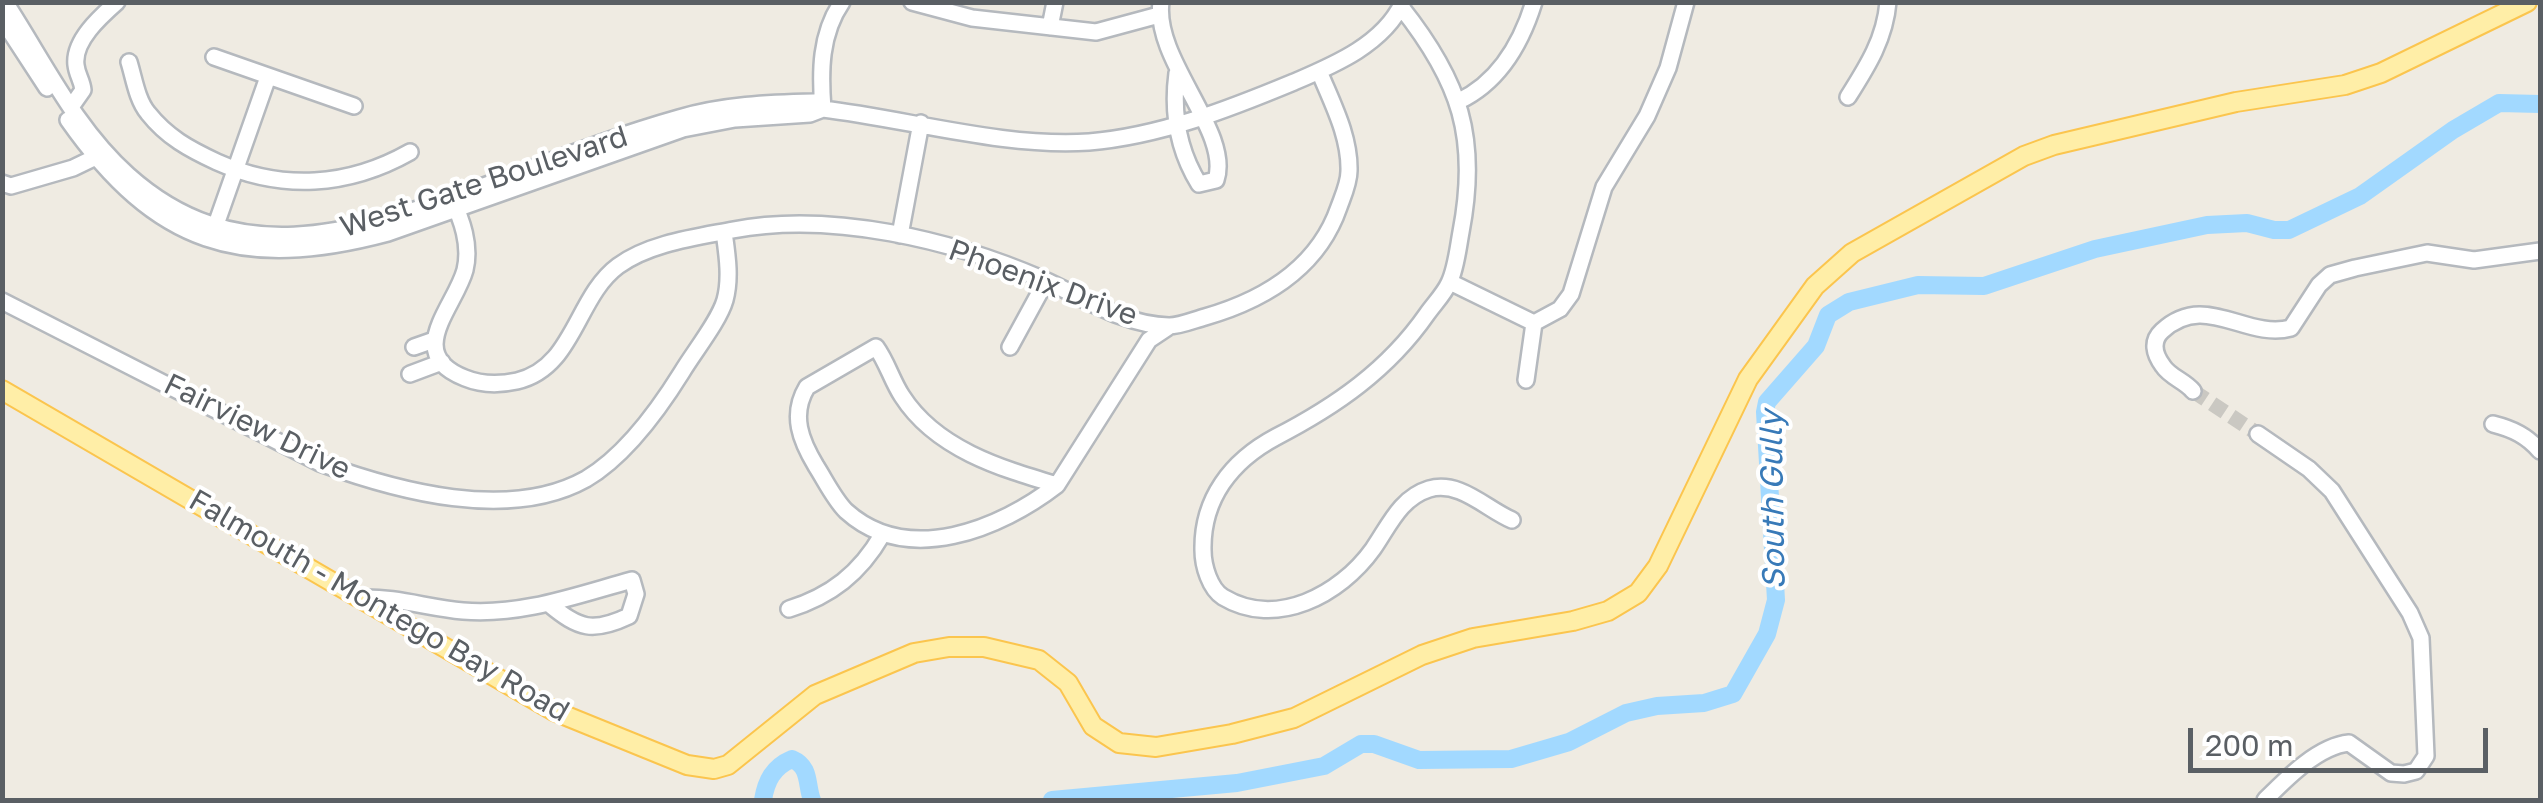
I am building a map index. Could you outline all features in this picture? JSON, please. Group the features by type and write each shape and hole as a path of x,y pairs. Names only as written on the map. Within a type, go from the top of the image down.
{"main road":[{"name":"Falmouth - Montego Bay Road","path":"2,390 554,711 700,768 714,768 740,758 815,695 914,653 949,646 984,648 1040,660 1068,684 1093,726 1119,743 1156,748 1185,744 1294,718 1422,655 1500,631 1573,621 1608,611 1638,593 1658,566 1748,379 1815,286 1852,253 2024,156 2054,145 2236,102 2345,85 2381,73 2526,2"}],"street":[{"name":"West Gate Boulevard","path":"5,2 100,155"},
{"path":"71,107 82,90 75,60 77,52 93,25 117,2"},
{"path":"823,109 822,52 842,2"},
{"path":"912,2 972,18 1096,32 1160,9 1177,73 1204,116 1219,167 1216,180 1205,184 1199,184 1193,174 1176,124 1177,73"},
{"path":"1050,28 1054,2"},
{"path":"1459,101 1477,93 1500,70 1519,41 1534,2"},
{"path":"1534,323 1560,308 1570,294 1604,186 1647,116 1668,68 1686,2"},
{"path":"1848,97 1878,46 1888,2"},
{"name":"West Gate Boulevard","path":"2,20 100,155 150,194 212,233 310,236 454,204 680,117 734,107 808,102 823,109 1018,140 1088,142 1176,124 1319,71 1368,44 1402,5"},
{"path":"1402,5 1426,38 1459,101 1465,128 1466,205 1450,282 1376,373 1340,401 1262,444 1231,469 1213,496 1202,530 1203,561 1216,592 1240,607 1265,612 1298,606 1329,591 1370,552 1398,510 1429,489 1463,492 1512,520"},
{"path":"214,57 354,106"},
{"path":"129,62 144,110 180,146 266,180 322,182 356,176 410,152"},
{"name":"Phoenix Drive","path":"442,362 467,380 498,385 526,379 552,364 617,266 642,253 770,223 900,235 979,254 1117,315 1170,326 1238,307 1274,290 1306,262 1331,232 1350,176 1348,144 1319,71"},
{"path":"212,233 268,77"},
{"path":"900,235 920,123"},
{"path":"2,182 11,186 100,155"},
{"path":"410,374 442,362 434,340 436,328 464,272 467,250 454,204"},
{"name":"Fairview Drive","path":"2,300 320,463 374,482 420,492 474,499 523,498 564,489 608,463 675,383 725,302 729,270 724,232"},
{"path":"2193,392 2165,370 2154,351 2157,336 2177,318 2209,315 2276,332 2291,328 2319,285 2343,272 2411,255 2474,260 2540,251"},
{"path":"1010,347 1046,281"},
{"path":"1450,282 1534,323"},
{"path":"1526,380 1534,323"},
{"path":"1057,485 984,461 941,436 902,396 878,349 873,347 807,388 800,398 797,421 803,444 842,508 882,534 922,539 968,532 1023,511 1057,485 1148,340 1170,326"},
{"path":"414,347 434,340"},
{"path":"2493,424 2529,438 2540,451"},
{"path":"2258,434 2309,469 2332,491 2410,614 2421,638 2426,702 2426,756 2416,770 2391,773 2349,743 2335,744 2265,800"},
{"path":"788,609 833,590 854,574 882,534"},
{"path":"362,598 382,597 466,611 549,604 632,580 636,594 629,616 598,627 569,621 549,604"}],"waterway":[{"name":"South Gully","path":"1052,800 1237,783 1324,766 1361,744 1374,744 1419,760 1511,759 1569,742 1626,713 1657,706 1704,703 1733,694 1767,634 1776,600 1767,402 1816,346 1828,315 1849,302 1918,285 1984,286 2095,249 2207,225 2247,223 2289,230 2360,196 2453,130 2499,103 2540,104"},
{"name":"South Gully","path":"763,800 772,775 792,759 805,772 812,800"}],"tunnel":[{"path":"2193,391 2258,434"}]}
